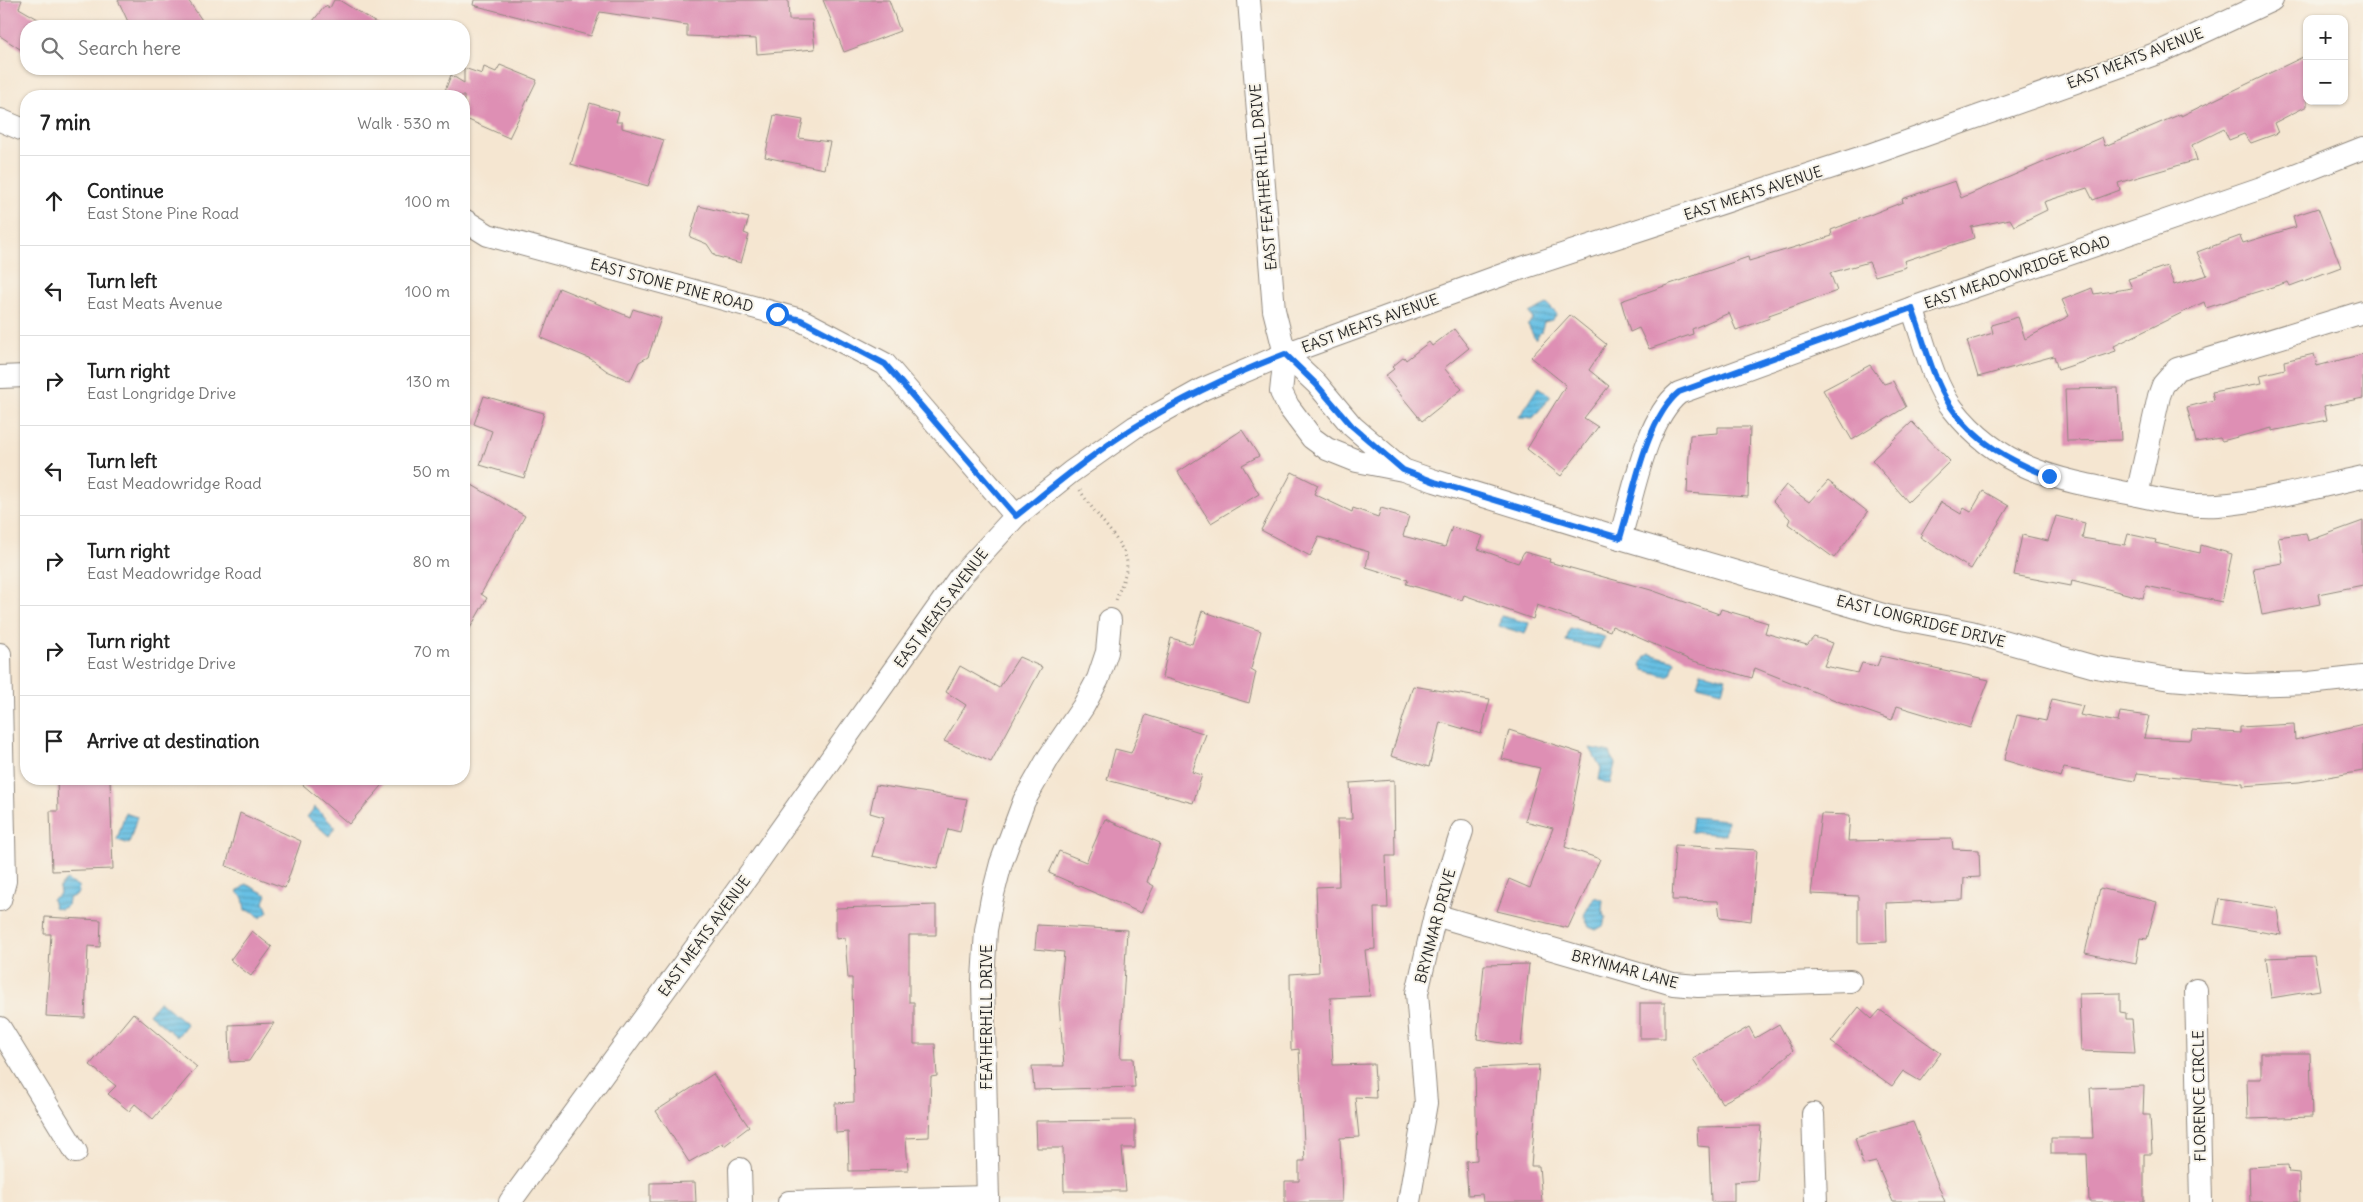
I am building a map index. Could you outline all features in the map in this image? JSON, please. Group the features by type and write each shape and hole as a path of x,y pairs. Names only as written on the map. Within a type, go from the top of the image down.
{"street":[{"name":"EAST FEATHER HILL DRIVE","path":"1248,0 1274,310 1285,354"},
{"name":"EAST MEATS AVENUE","path":"510,1202 748,877 960,578 1016,516 1071,472 1135,427 1211,386 1285,354 1513,271 1869,155 2149,56 2272,0"},
{"path":"0,120 20,128"},
{"name":"EAST MEADOWRIDGE ROAD","path":"1620,538 1646,448 1658,417 1670,400 1679,392 1912,308 2267,186 2363,148"},
{"name":"EAST STONE PINE ROAD","path":"470,224 488,234 801,320 885,364 1016,516"},
{"path":"1912,308 1938,383 1951,408 1992,449 2022,466 2049,476 2138,495 2178,503 2217,505 2363,477"},
{"path":"2138,495 2159,396 2163,385 2177,369 2363,312"},
{"name":"EAST LONGRIDGE DRIVE","path":"1285,354 1281,392 1297,420 1312,438 1341,455 1363,462 1403,470 1435,482 1620,538 1887,616 1971,632 2095,667 2170,679 2245,685 2309,683 2363,677"},
{"name":"EAST LONGRIDGE DRIVE","path":"1285,354 1316,384 1352,426 1403,470"},
{"path":"0,377 20,376"},
{"name":"FEATHERHILL DRIVE","path":"988,1200 983,980 986,930 992,898 1001,863 1024,801 1049,757 1083,707 1098,679 1107,652 1110,620"},
{"path":"0,654 5,881 0,900"},
{"name":"BRYNMAR DRIVE","path":"1409,1202 1426,1103 1417,993 1435,915 1462,831"},
{"name":"BRYNMAR LANE","path":"1435,915 1673,984 1698,986 1850,981"},
{"name":"FLORENCE CIRCLE","path":"2196,990 2202,1202"},
{"path":"0,1028 76,1152"},
{"path":"1813,1114 1816,1202"},
{"path":"740,1169 741,1202"},
{"path":"789,1202 988,1200"}],"path":[{"path":"1071,472 1082,494 1117,541 1126,560 1126,571 1110,620"}],"water":[{"path":"1547,304 1557,314 1552,320 1544,322 1541,332 1535,339 1528,325 1533,318 1529,313"},
{"path":"1538,387 1551,396 1533,418 1519,417"},
{"path":"1501,616 1529,623 1525,634 1499,626"},
{"path":"1570,628 1605,637 1599,649 1566,641"},
{"path":"1650,654 1675,661 1671,674 1666,676 1644,670 1641,665 1645,657"},
{"path":"1701,672 1726,678 1722,691 1697,685"},
{"path":"1590,748 1610,752 1615,764 1610,784 1599,780 1601,768"},
{"path":"315,807 335,827 329,836 307,817"},
{"path":"125,813 137,817 129,844 117,840"},
{"path":"1693,817 1727,820 1725,835 1691,832"},
{"path":"66,880 78,886 79,893 68,899 67,906 60,909 54,907 52,899 60,894 59,888"},
{"path":"246,884 267,895 264,902 268,912 260,918 254,912 245,910 243,898 237,892"},
{"path":"1594,897 1603,900 1602,911 1606,917 1603,926 1596,930 1589,927 1584,915"},
{"path":"160,1001 187,1024 177,1037 149,1014"}],"building":[{"path":"0,0 22,0 19,8 40,20 20,20 20,49 0,36"},
{"path":"118,0 188,0 202,20 127,20"},
{"path":"334,0 339,0 371,20 314,20 325,6 330,8"},
{"path":"474,0 788,0 789,20 812,20 815,49 757,54 756,39 687,36 687,25 600,12 591,36 473,5"},
{"path":"823,0 889,0 900,31 844,52"},
{"path":"2303,57 2303,105 2307,106 2274,123 2278,133 2251,143 2244,134 2229,140 2224,129 2192,145 2197,160 2118,183 2120,190 2093,200 2087,188 2044,202 2047,210 2014,226 2010,219 1971,227 1974,238 1904,261 1906,267 1875,276 1869,262 1830,273 1837,291 1769,315 1770,318 1736,330 1729,313 1692,329 1693,334 1649,349 1639,328 1630,332 1621,301 1748,257 1749,261 1832,236 1831,230 1903,202 1902,199 1955,181 1961,198 2102,137 2105,146 2181,114 2181,116"},
{"path":"500,65 537,80 509,138 470,121 470,90 445,90 451,75 464,83 464,75 470,75 470,70 482,74 484,67 496,72"},
{"path":"590,103 619,112 616,122 622,122 622,128 664,140 648,186 571,164"},
{"path":"774,115 803,120 799,138 830,142 824,169 765,157"},
{"path":"699,206 749,218 744,233 749,235 741,263 715,256 707,244 690,237"},
{"path":"2318,208 2341,267 2290,286 2288,282 2206,308 2204,302 2114,346 2116,351 2058,370 2054,356 1978,377 1967,341 1993,333 1991,325 2018,317 2025,339 2069,316 2062,300 2092,288 2094,294 2132,288 2128,279 2167,266 2174,285 2207,275 2197,252 2240,236 2243,243 2296,227 2293,216"},
{"path":"559,288 630,317 633,309 661,318 648,357 639,362 630,381 607,371 591,359 541,338"},
{"path":"1570,315 1606,344 1589,370 1609,386 1584,418 1598,427 1561,476 1527,449 1566,385 1531,357"},
{"path":"1454,329 1469,348 1444,368 1462,389 1422,421 1385,376 1404,357 1406,360 1429,342 1432,346"},
{"path":"2314,354 2317,366 2363,354 2363,398 2324,406 2327,420 2272,431 2272,428 2222,441 2220,438 2196,442 2187,407 2214,400 2212,392 2262,383 2260,375 2285,369 2284,361"},
{"path":"1870,365 1884,384 1893,381 1906,407 1852,440 1823,390"},
{"path":"2118,388 2121,440 2067,441 2065,389"},
{"path":"484,396 544,413 524,478 480,465 492,431 474,424"},
{"path":"1912,422 1950,461 1908,502 1872,460"},
{"path":"1718,427 1750,427 1748,497 1687,493 1690,435 1718,433"},
{"path":"1242,430 1259,456 1242,465 1259,494 1211,523 1178,472"},
{"path":"1292,472 1318,485 1314,494 1352,512 1353,508 1378,517 1381,508 1409,516 1403,536 1445,547 1452,527 1483,536 1478,549 1518,563 1524,552 1550,559 1549,562 1651,590 1719,614 1721,609 1768,623 1765,633 1807,645 1814,637 1833,643 1824,666 1858,673 1862,663 1877,666 1881,656 1989,680 1970,728 1897,706 1892,720 1840,702 1755,668 1752,678 1690,660 1612,626 1610,631 1537,605 1533,619 1464,595 1462,600 1406,584 1408,580 1366,567 1369,552 1319,537 1310,556 1261,530"},
{"path":"1828,481 1868,512 1834,558 1788,524 1790,519 1773,501 1786,485 1809,502"},
{"path":"472,485 525,516 481,594 487,598 470,628 470,488"},
{"path":"1983,491 2009,506 1971,569 1920,537 1941,502 1961,514 1964,508 1971,512"},
{"path":"2056,516 2085,523 2082,538 2125,545 2128,534 2156,540 2155,543 2200,553 2201,545 2232,554 2222,602 2146,586 2143,598 2072,580 2071,586 2014,575 2022,535 2048,541"},
{"path":"2363,521 2363,585 2318,594 2320,604 2262,615 2253,568 2283,563 2278,537 2306,533 2308,541"},
{"path":"1202,611 1261,631 1251,669 1256,672 1249,703 1162,677 1171,638 1192,644"},
{"path":"1019,657 1042,667 991,762 944,741 966,705 946,692 960,666 999,688"},
{"path":"1413,686 1490,699 1481,734 1440,722 1429,767 1391,756"},
{"path":"2052,699 2083,706 2080,715 2118,722 2120,712 2149,716 2144,738 2191,740 2192,730 2240,733 2240,727 2294,724 2295,740 2363,724 2363,771 2299,782 2243,786 2243,783 2137,773 2135,781 2064,768 2061,777 2004,760 2017,715 2046,721"},
{"path":"1146,715 1206,734 1192,772 1202,775 1193,803 1107,780 1115,749 1131,753"},
{"path":"1509,730 1583,754 1565,847 1600,859 1568,928 1497,911 1509,879 1530,888 1553,828 1525,821 1540,768 1502,759"},
{"path":"1394,780 1395,856 1386,856 1388,908 1374,908 1375,949 1365,950 1370,996 1330,998 1333,1065 1374,1064 1376,1098 1355,1097 1359,1137 1340,1138 1342,1202 1285,1202 1285,1181 1299,1181 1299,1161 1305,1161 1299,1049 1291,1050 1290,974 1319,972 1316,887 1339,886 1337,819 1352,819 1350,783"},
{"path":"57,785 110,785 113,869 52,871 50,811 58,811"},
{"path":"303,785 383,785 349,824"},
{"path":"876,785 967,799 960,832 948,829 937,869 872,856 884,817 870,813"},
{"path":"240,813 301,841 285,888 226,866"},
{"path":"1821,814 1850,815 1848,841 1952,839 1953,849 1979,850 1980,877 1964,878 1963,900 1886,903 1887,942 1858,943 1858,896 1811,894"},
{"path":"1105,819 1160,843 1147,882 1154,886 1141,913 1049,873 1059,851 1086,862"},
{"path":"1675,845 1757,850 1751,921 1720,917 1718,901 1672,900"},
{"path":"2100,888 2157,902 2147,939 2140,938 2136,964 2085,953"},
{"path":"2219,899 2277,908 2281,935 2214,924"},
{"path":"936,905 936,935 909,935 909,1002 914,1002 914,1044 935,1044 937,1076 931,1077 929,1137 906,1138 908,1170 849,1171 848,1132 836,1133 835,1103 854,1102 852,978 848,978 845,938 836,939 836,908"},
{"path":"45,917 101,920 100,947 88,946 85,1018 46,1016 51,934 44,934"},
{"path":"1037,925 1127,930 1120,1058 1133,1058 1135,1087 1034,1090 1032,1066 1064,1066 1059,1004 1064,952 1035,949"},
{"path":"252,931 272,947 251,976 230,960"},
{"path":"2314,956 2320,990 2271,998 2266,958"},
{"path":"1529,964 1521,1046 1477,1039 1484,965"},
{"path":"2120,993 2120,1012 2126,1013 2126,1019 2132,1019 2135,1053 2081,1051 2079,994"},
{"path":"1640,1003 1665,1003 1665,1038 1640,1038"},
{"path":"1859,1007 1872,1019 1880,1010 1941,1053 1920,1081 1903,1071 1892,1086 1831,1042"},
{"path":"133,1013 197,1067 153,1119 135,1104 129,1111 108,1094 116,1086 90,1065"},
{"path":"274,1023 249,1061 230,1062 229,1025"},
{"path":"1779,1024 1793,1050 1756,1085 1722,1103 1693,1059 1749,1027 1755,1038"},
{"path":"2261,1053 2310,1053 2312,1117 2248,1119 2247,1079 2261,1079"},
{"path":"1539,1065 1531,1166 1539,1166 1542,1202 1483,1202 1482,1194 1468,1195 1466,1161 1477,1160 1475,1068"},
{"path":"713,1074 749,1127 724,1146 723,1143 689,1162 656,1111"},
{"path":"2144,1086 2143,1115 2150,1115 2152,1154 2144,1154 2144,1202 2089,1202 2087,1154 2051,1154 2051,1138 2093,1138 2090,1088"},
{"path":"1135,1120 1135,1148 1122,1148 1126,1191 1064,1191 1063,1148 1037,1148 1036,1121"},
{"path":"1913,1122 1945,1202 1893,1202 1876,1162 1863,1165 1855,1138"},
{"path":"1761,1126 1757,1180 1734,1182 1734,1202 1711,1202 1709,1147 1698,1146 1697,1127"},
{"path":"2288,1165 2289,1172 2299,1173 2300,1202 2250,1202 2249,1167"},
{"path":"695,1182 696,1202 650,1202 650,1183"}],"route":[{"path":"777,314 801,320 885,364 1016,516 1071,472 1135,427 1203,390 1285,354 1316,384 1326,398 1352,426 1403,470 1435,482 1620,538 1646,448 1658,417 1670,400 1679,392 1912,308 1938,383 1951,408 1992,449 2022,466 2049,476"}]}
